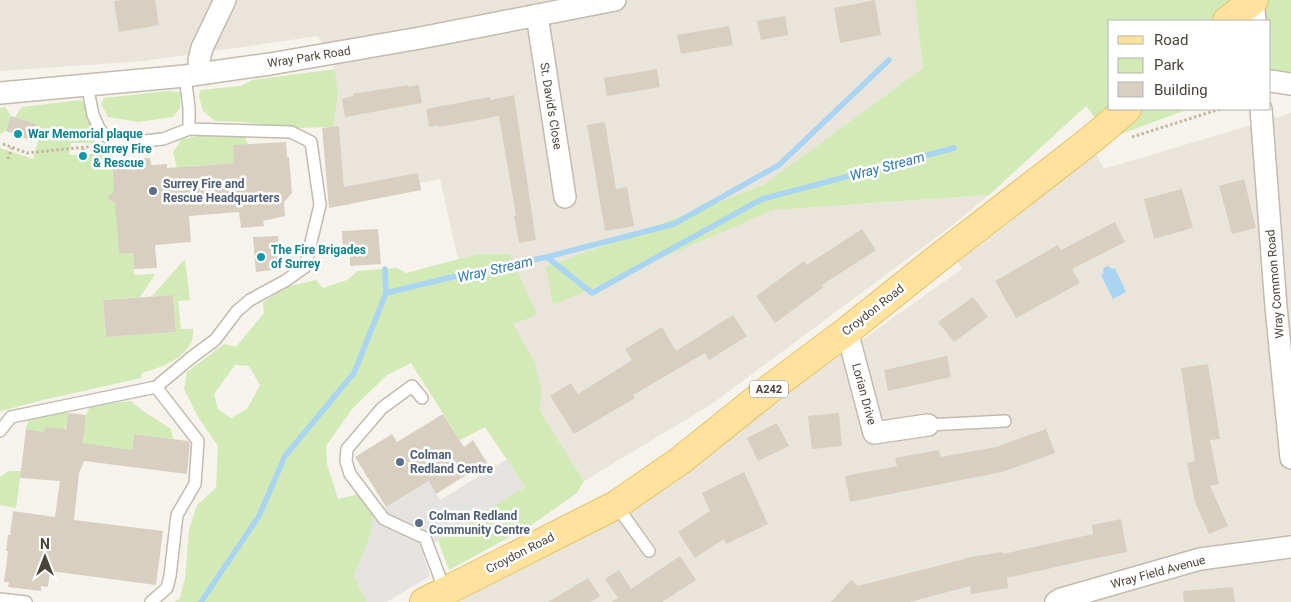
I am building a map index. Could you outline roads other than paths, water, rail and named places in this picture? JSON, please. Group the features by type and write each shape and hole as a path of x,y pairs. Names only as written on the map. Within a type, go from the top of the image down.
{"main road":[{"path":"1228,20 1253,0"},
{"name":"Croydon Road","path":"434,596 616,505 681,460 772,387 847,331 1092,139 1125,110"}],"street":[{"path":"193,75 202,48 225,0"},
{"name":"Wray Park Road","path":"0,93 193,75 454,32 615,0"},
{"path":"1253,0 1255,20"},
{"name":"St. David's Close","path":"537,15 565,197"},
{"path":"1271,82 1291,84"},
{"name":"Wray Common Road","path":"1261,110 1275,297 1291,458"},
{"name":"Lorian Drive","path":"847,331 874,433 928,425"},
{"name":"Wray Field Avenue","path":"1056,602 1200,559 1291,547"}],"lane":[{"path":"189,128 189,108 193,75"},
{"path":"0,431 11,417 156,387 215,340 237,311 250,300 285,281 305,267 320,206 311,142 291,132 189,128 163,139 115,144 100,130 93,115 87,85"},
{"path":"422,398 412,386 382,408 347,449 346,461 350,474 384,519 425,538 434,596"},
{"path":"151,602 167,588 177,515 195,484 198,441 156,387"},
{"path":"928,425 1005,422"},
{"path":"616,505 649,552"},
{"path":"0,599 26,602"}],"water":[{"path":"1108,266 1113,269 1115,268 1126,292 1113,299 1101,275 1104,273 1105,267"}],"waterway":[{"path":"386,293 547,257 674,224 779,165 889,60"},
{"name":"Wray Stream","path":"547,257 592,293 762,199 954,148"},
{"name":"Wray Stream","path":"201,602 259,516 285,456 354,373 386,293 385,269"}],"place":[{"name":"War Memorial plaque","path":"18,134"},
{"name":"Surrey Fire & Rescue","path":"83,156"},
{"name":"Surrey Fire and Rescue Headquarters","path":"153,191"},
{"name":"The Fire Brigades of Surrey","path":"261,257"},
{"name":"Colman Redland Centre","path":"400,462"},
{"name":"Colman Redland Community Centre","path":"419,523"}]}
